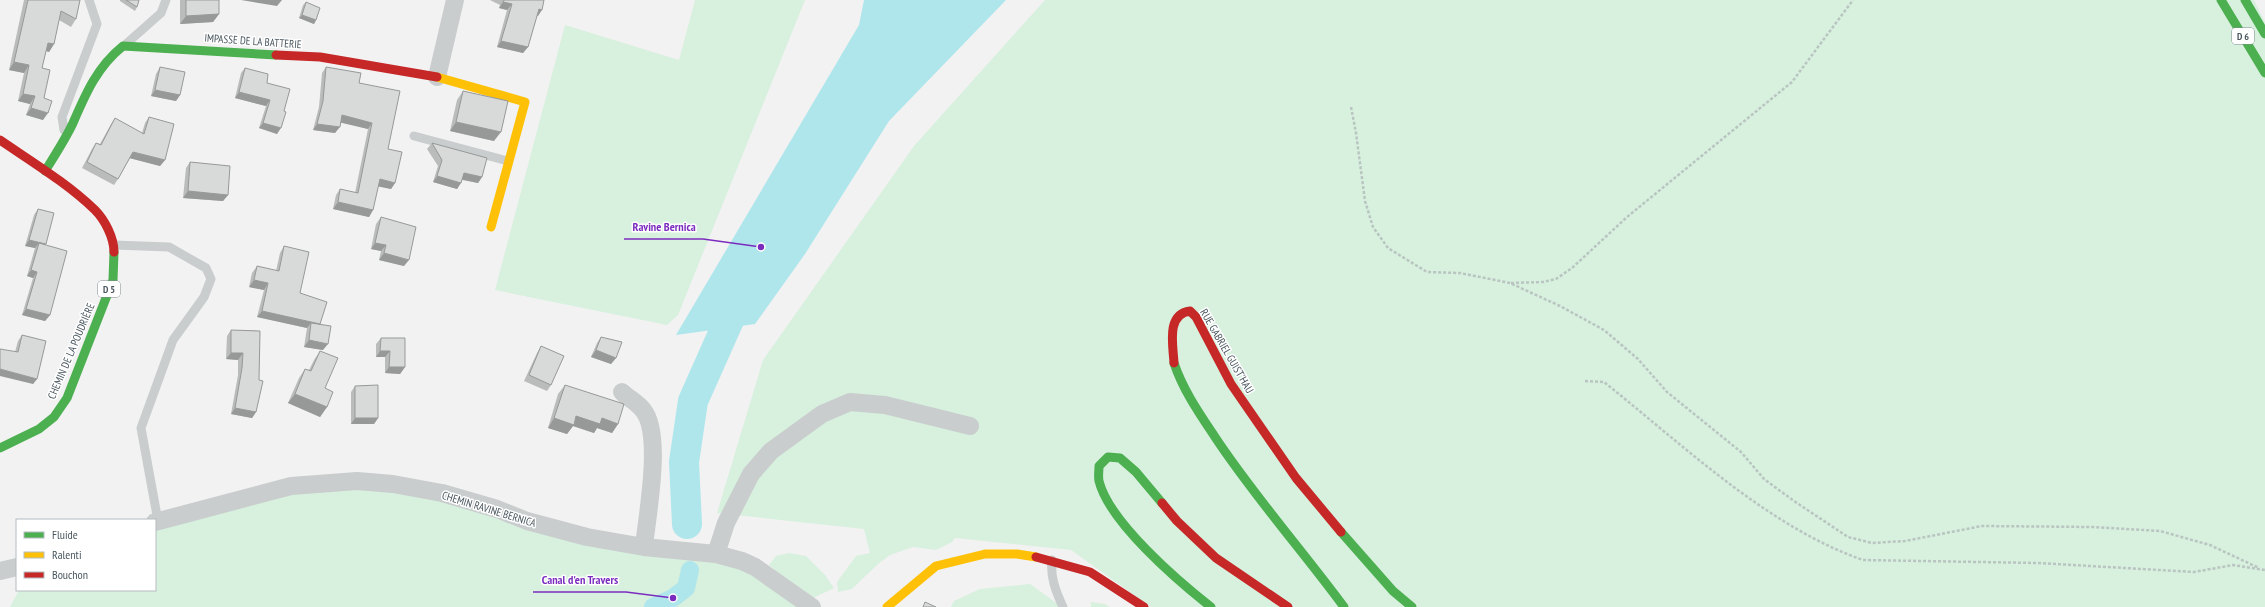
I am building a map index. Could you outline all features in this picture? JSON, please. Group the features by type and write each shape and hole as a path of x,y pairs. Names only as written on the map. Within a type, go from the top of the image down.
{"main road":[{"name":"D 6","path":"2221,0 2265,73"},
{"name":"D 6","path":"2245,0 2265,34"},
{"path":"45,171 66,137 96,73 107,57 123,46"},
{"name":"IMPASSE DE LA BATTERIE","path":"123,46 320,57 437,77 525,102 508,161"},
{"name":"CHEMIN DE LA POUDRIÈRE","path":"0,140 45,171 96,211 107,228 114,245 113,280 61,408 42,429 0,448"},
{"path":"491,227 508,161"},
{"name":"RUE GABRIEL GUIST'HAU","path":"1344,607 1302,550 1241,476 1184,390 1174,362 1172,337 1175,319 1183,312 1190,311 1196,317 1231,384 1296,478 1352,546 1393,591 1412,607"},
{"path":"1211,607 1157,559 1135,537 1106,498 1098,477 1099,465 1108,457 1120,458 1136,472 1177,521 1216,558 1288,607"},
{"path":"887,607 936,566 985,554 1017,554 1052,560 1090,572 1144,607"}],"street":[{"path":"437,77 455,0"},
{"path":"622,392 644,410 652,429 653,450 644,547"},
{"path":"716,554 726,523 751,474 771,451 822,414 850,402 885,405 970,426"},
{"name":"CHEMIN RAVINE BERNICA","path":"157,522 291,486 357,481 393,484 442,493 497,509 527,521 587,536 644,547 716,554 755,567 812,607"},
{"path":"0,571 16,567"}],"lane":[{"path":"66,137 62,117 97,24 89,0"},
{"path":"123,46 161,13 166,0"},
{"path":"414,136 508,161"},
{"path":"114,245 169,247 206,268 212,279 204,297 173,340 141,428 157,522"},
{"path":"1052,560 1050,570 1055,591 1063,607"}],"path":[{"path":"1351,107 1365,201 1373,227 1380,239 1388,248 1427,272 1460,274 1510,283 1544,282 1556,279 1572,268 1627,217 1792,82 1853,0"},
{"path":"1510,283 1604,330 1638,359 1667,392 1741,452 1764,479 1848,537 1872,543 1905,541 1982,526 2093,527 2160,531 2210,545 2265,570"},
{"path":"1584,381 1604,382 1741,494 1810,536 1841,552 1864,560 2038,563 2194,572 2233,565 2259,568"}],"green space":[{"path":"695,0 805,0 678,315 667,325 495,290 565,25 679,60"},
{"path":"1045,0 2254,0 2265,22 2265,607 1151,607 1071,550 955,538 952,542 936,550 913,547 890,555 878,564 852,589 838,592 837,582 856,556 870,553 864,529 717,513 763,360 914,146"},
{"path":"357,481 527,521 716,554 808,607 10,607 18,591 156,591 156,522"},
{"path":"789,553 806,556 825,575 834,588 813,598 779,574 769,565 776,556"},
{"path":"1030,584 1062,607 951,607 954,601 980,589"},
{"path":"1091,602 1105,604 1110,607 1091,607"}],"water":[{"path":"864,0 1006,0 889,121 805,254 755,324 676,335 859,25"}],"building":[{"path":"28,0 80,0 76,19 61,11 54,44 48,43 42,68 50,70 44,98 52,101 48,113 31,108 35,96 23,94 29,65 14,62"},
{"path":"126,0 139,0 137,7"},
{"path":"186,0 219,0 219,14 186,16"},
{"path":"504,0 544,0 542,10 539,9 528,47 501,41 512,4 503,2"},
{"path":"306,2 320,8 316,20 302,15"},
{"path":"160,67 185,72 180,95 155,90"},
{"path":"326,67 361,73 359,83 400,91 388,149 402,152 395,183 380,179 373,210 338,202 340,189 358,193 372,123 342,115 340,127 317,124 323,101"},
{"path":"245,68 268,74 267,83 290,89 284,111 286,112 281,128 263,123 270,100 239,92"},
{"path":"463,91 508,101 501,132 456,122"},
{"path":"149,117 174,124 165,160 133,152 118,179 87,162 96,143 101,145 115,118 144,134"},
{"path":"432,143 487,158 482,177 464,173 461,183 437,176 442,160"},
{"path":"190,162 230,166 228,195 188,191"},
{"path":"38,209 54,213 46,244 29,240"},
{"path":"381,217 416,227 409,260 384,253 386,245 375,243"},
{"path":"39,243 67,251 50,315 26,309 37,272 31,270"},
{"path":"284,246 309,252 300,293 327,302 320,324 262,311 268,283 254,280 257,266 279,271"},
{"path":"311,323 331,326 328,344 309,340"},
{"path":"231,330 260,331 259,380 263,381 256,412 235,408 243,353 231,353"},
{"path":"22,335 46,341 37,379 0,369 0,349 18,352"},
{"path":"601,337 622,342 616,358 596,350"},
{"path":"381,338 405,338 405,367 389,367 390,351 380,351"},
{"path":"541,346 564,356 551,385 529,375"},
{"path":"320,351 338,358 325,388 333,392 327,407 295,394 305,369 311,371"},
{"path":"378,385 378,418 355,418 355,386"},
{"path":"565,385 624,404 618,424 602,418 600,424 576,416 574,425 554,418"},
{"path":"925,602 936,607 923,607"}],"waterway":[{"path":"687,524 684,462 693,401 742,291"},
{"path":"653,607 673,598 686,588 690,570"}],"traffic: fast":[{"path":"2221,0 2265,73"},
{"path":"2245,0 2265,34"},
{"path":"45,171 67,135 93,81 106,63 123,46 276,55"},
{"path":"0,448 39,429 54,417 67,398 113,280 114,252"},
{"path":"1174,363 1182,383 1192,401 1230,459 1344,607"},
{"path":"1162,503 1136,472 1120,458 1108,457 1099,466 1099,481 1105,497 1130,532 1164,567 1211,607"},
{"path":"1341,532 1393,591 1412,607"}],"traffic: slow":[{"path":"437,77 525,102 491,227"},
{"path":"887,607 936,566 985,554 1017,554 1036,557"}],"traffic: jam":[{"path":"276,55 320,57 437,77"},
{"path":"0,140 61,182 95,210 108,230 114,247 114,252"},
{"path":"1174,363 1172,339 1174,324 1182,313 1190,311 1196,317 1231,384 1296,478 1341,532"},
{"path":"1162,503 1177,521 1216,558 1288,607"},
{"path":"1036,557 1090,572 1144,607"}],"place":[{"name":"Ravine Bernica","path":"761,247"},
{"name":"Canal d'en Travers","path":"673,598"}]}
